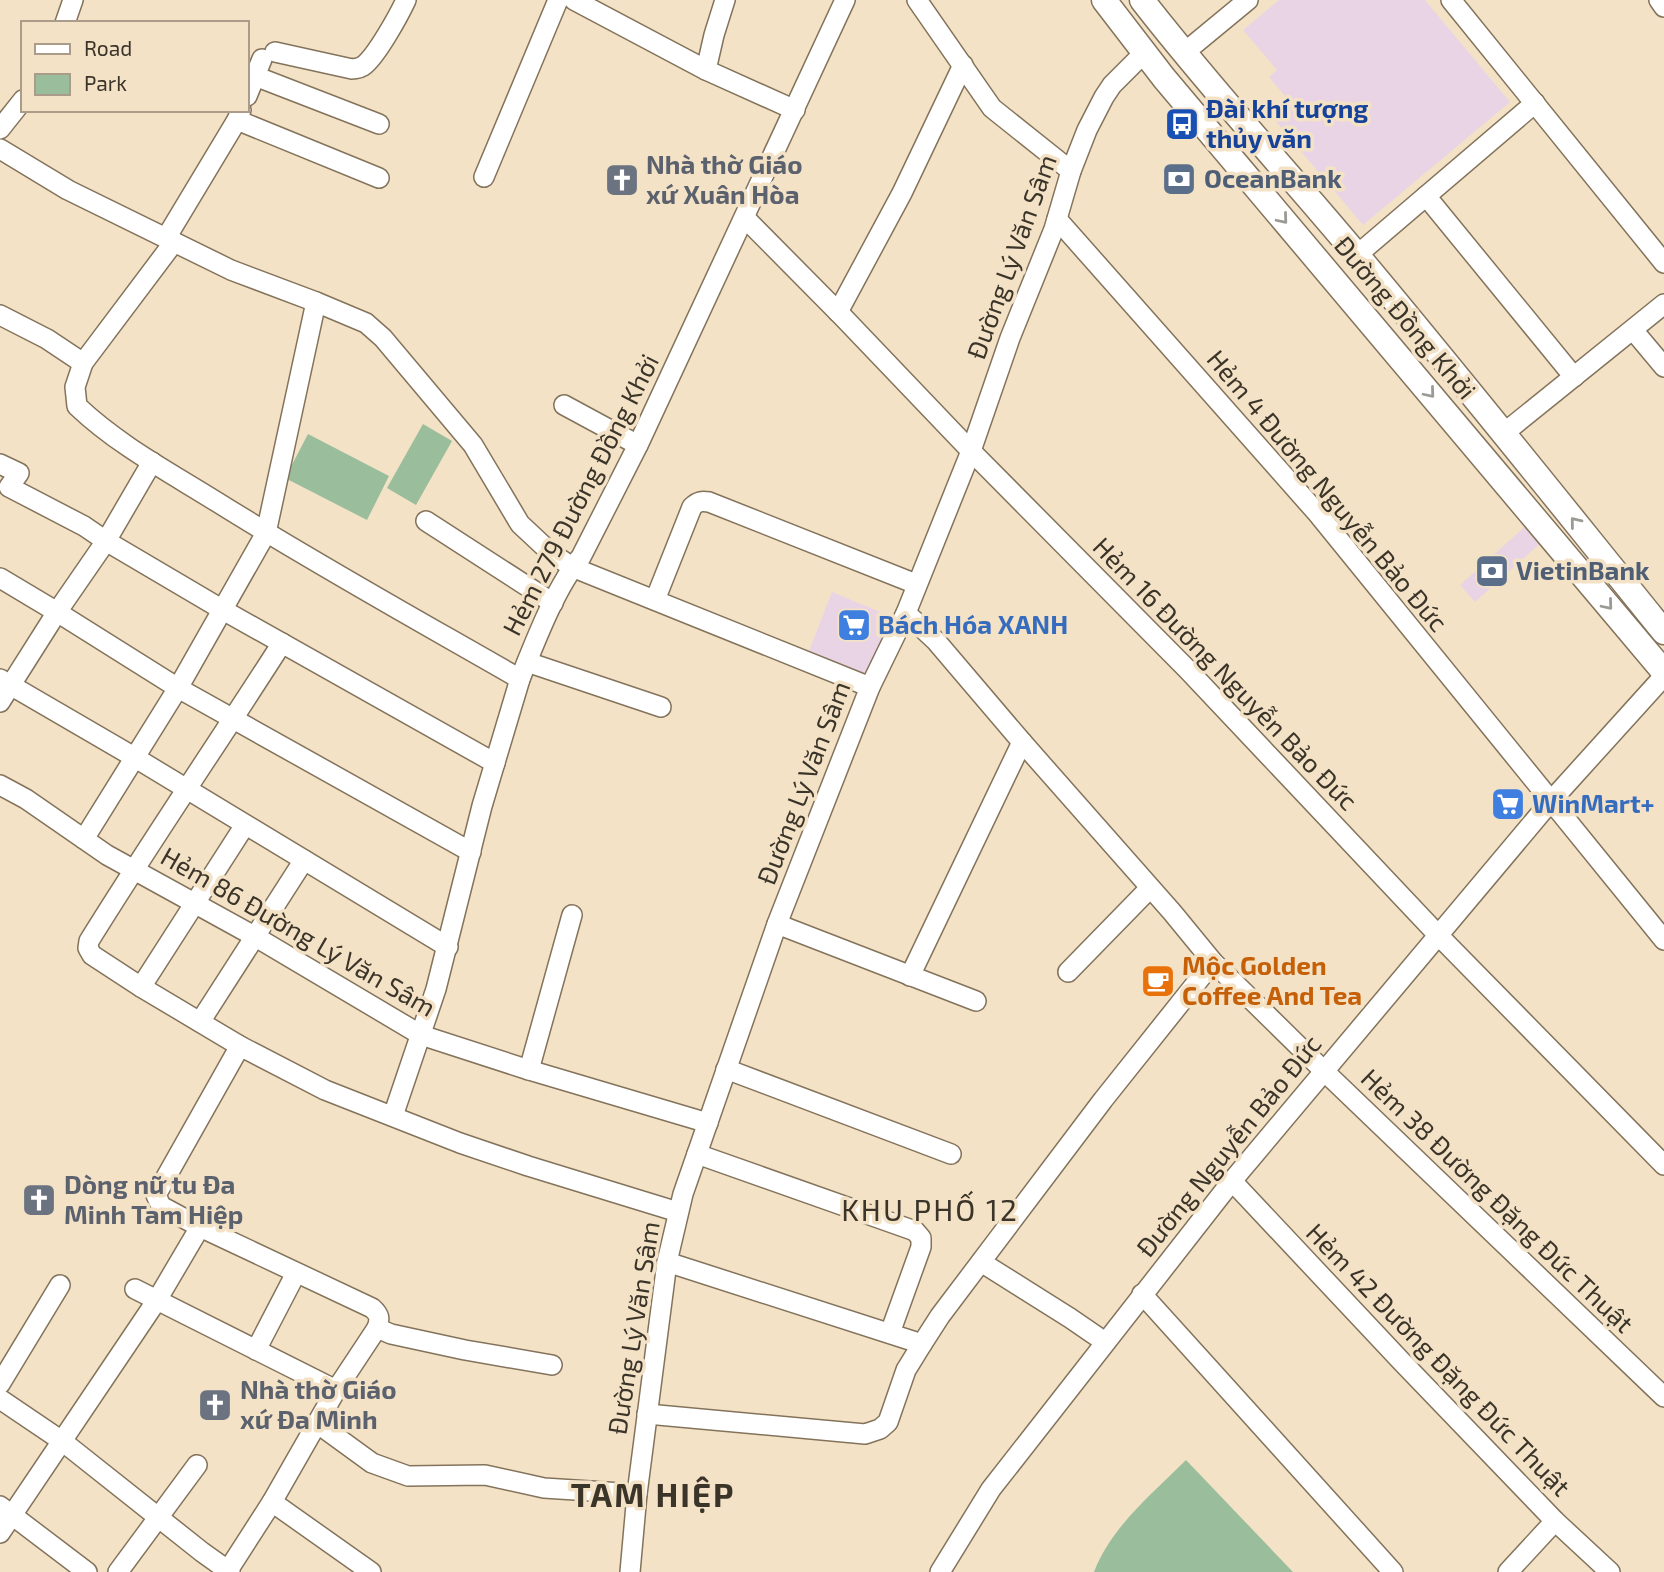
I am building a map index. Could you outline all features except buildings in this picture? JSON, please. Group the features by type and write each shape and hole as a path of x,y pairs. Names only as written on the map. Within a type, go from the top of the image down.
{"main road":[{"name":"Đường Đồng Khởi","path":"1104,0 1160,73 1664,674"},
{"name":"Đường Đồng Khởi","path":"1142,0 1357,255 1664,632"},
{"path":"1144,53 1168,32"},
{"path":"1160,73 1185,52"}],"street":[{"path":"66,21 73,0"},
{"path":"264,62 359,68 366,64 388,34 406,0"},
{"path":"484,177 558,0"},
{"path":"574,0 706,70 794,110"},
{"path":"706,70 725,0"},
{"name":"Hẻm 279 Đường Đồng Khởi","path":"393,1115 448,947 495,763 523,671 553,603 572,567 581,556 638,445 845,0"},
{"path":"917,0 992,108 1071,172"},
{"path":"1185,52 1248,0"},
{"path":"1451,0 1664,263"},
{"path":"1658,0 1664,7"},
{"name":"Đường Lý Văn Sâm","path":"630,1572 637,1494 667,1262 683,1194 777,924 870,687 906,613 971,451 1087,130 1104,97 1127,68 1144,53"},
{"path":"248,94 264,62"},
{"path":"264,62 379,124"},
{"path":"838,312 902,193 963,65"},
{"path":"0,129 21,103"},
{"path":"1357,255 1535,103"},
{"path":"379,178 239,115 170,240 83,363 75,387 77,406 97,425 152,462 266,533 523,671 661,707"},
{"path":"0,149 68,190 231,270 366,323 383,338 473,445 520,524 550,552 572,567 870,687"},
{"path":"1426,196 1574,377"},
{"name":"Hẻm 16 Đường Nguyễn Bảo Đức","path":"745,218 1176,658 1438,936 1664,1165"},
{"name":"Hẻm 4 Đường Nguyễn Bảo Đức","path":"1057,219 1318,514 1664,940"},
{"path":"84,839 178,688 266,533 316,302"},
{"path":"1504,433 1664,304"},
{"path":"0,315 47,339 83,363"},
{"path":"1633,330 1664,367"},
{"path":"564,405 638,445"},
{"path":"0,702 5,682 106,541 152,462"},
{"path":"0,464 19,473 9,487 84,526 223,610 495,763"},
{"path":"655,600 692,507 703,501 916,583"},
{"path":"426,521 553,603"},
{"path":"0,578 178,688 471,852"},
{"name":"Hẻm 38 Đường Đặng Đức Thuật","path":"906,613 936,641 1213,962 1664,1397"},
{"path":"282,643 89,941 88,948 92,955 240,1046 325,1090 460,1143 678,1212"},
{"name":"Đường Nguyễn Bảo Đức","path":"940,1572 991,1489 1233,1181 1551,801 1664,674"},
{"path":"5,682 135,757 448,947"},
{"path":"910,976 1022,742"},
{"name":"Hẻm 86 Đường Lý Văn Sâm","path":"0,785 26,799 107,855 254,936 421,1035 708,1123"},
{"path":"141,987 245,825"},
{"path":"200,1022 304,860"},
{"path":"1068,972 1150,888"},
{"path":"529,1070 572,915"},
{"path":"777,924 976,1001"},
{"path":"647,1414 865,1434 880,1429 888,1422 906,1370 940,1315 1102,1100 1213,962"},
{"path":"0,1399 62,1441 229,1572 380,1319 372,1308 161,1206 156,1195 240,1046"},
{"path":"726,1069 951,1154"},
{"path":"697,1154 915,1231 921,1238 921,1247 890,1333"},
{"name":"Hẻm 42 Đường Đặng Đức Thuật","path":"1233,1181 1555,1521 1610,1572"},
{"path":"0,1533 6,1511 62,1441 157,1300 200,1227"},
{"path":"667,1262 922,1344"},
{"path":"981,1262 1105,1342"},
{"path":"256,1350 296,1273"},
{"path":"0,1384 60,1284"},
{"path":"135,1289 336,1390"},
{"path":"1142,1294 1394,1572"},
{"path":"377,1328 391,1334 465,1350 552,1365"},
{"path":"317,1423 372,1463 408,1476 485,1475 544,1488 637,1494"},
{"path":"118,1572 197,1465"},
{"path":"272,1502 371,1572"},
{"path":"6,1511 87,1572"},
{"path":"1508,1572 1555,1521"}],"shaded area":[{"path":"1279,0 1425,0 1510,102 1363,225 1272,117 1290,102 1269,77 1277,70 1243,30"},
{"name":"VietinBank","path":"1528,524 1542,542 1475,602 1460,585"},
{"name":"Bách Hóa XANH","path":"832,592 892,617 867,679 807,656"}],"green space":[{"path":"423,424 452,441 416,505 387,488"},
{"path":"308,434 389,476 367,520 285,478"},
{"path":"1186,1460 1293,1572 1094,1572 1101,1556 1122,1525"}],"place":[{"name":"Đài khí tượng thủy văn","path":"1182,124"},
{"name":"OceanBank","path":"1179,179"},
{"name":"Nhà thờ Giáo xứ Xuân Hòa","path":"622,180"},
{"name":"VietinBank","path":"1492,571"},
{"name":"Bách Hóa XANH","path":"854,625"},
{"name":"WinMart+","path":"1508,804"},
{"name":"Mộc Golden Coffee And Tea","path":"1158,981"},
{"name":"Dòng nữ tu Đa Minh Tam Hiệp","path":"39,1200"},
{"name":"Nhà thờ Giáo xứ Đa Minh","path":"215,1405"}],"district":[{"name":"KHU PHỐ 12","path":"930,1211"},
{"name":"TAM HIỆP","path":"653,1495"}]}
